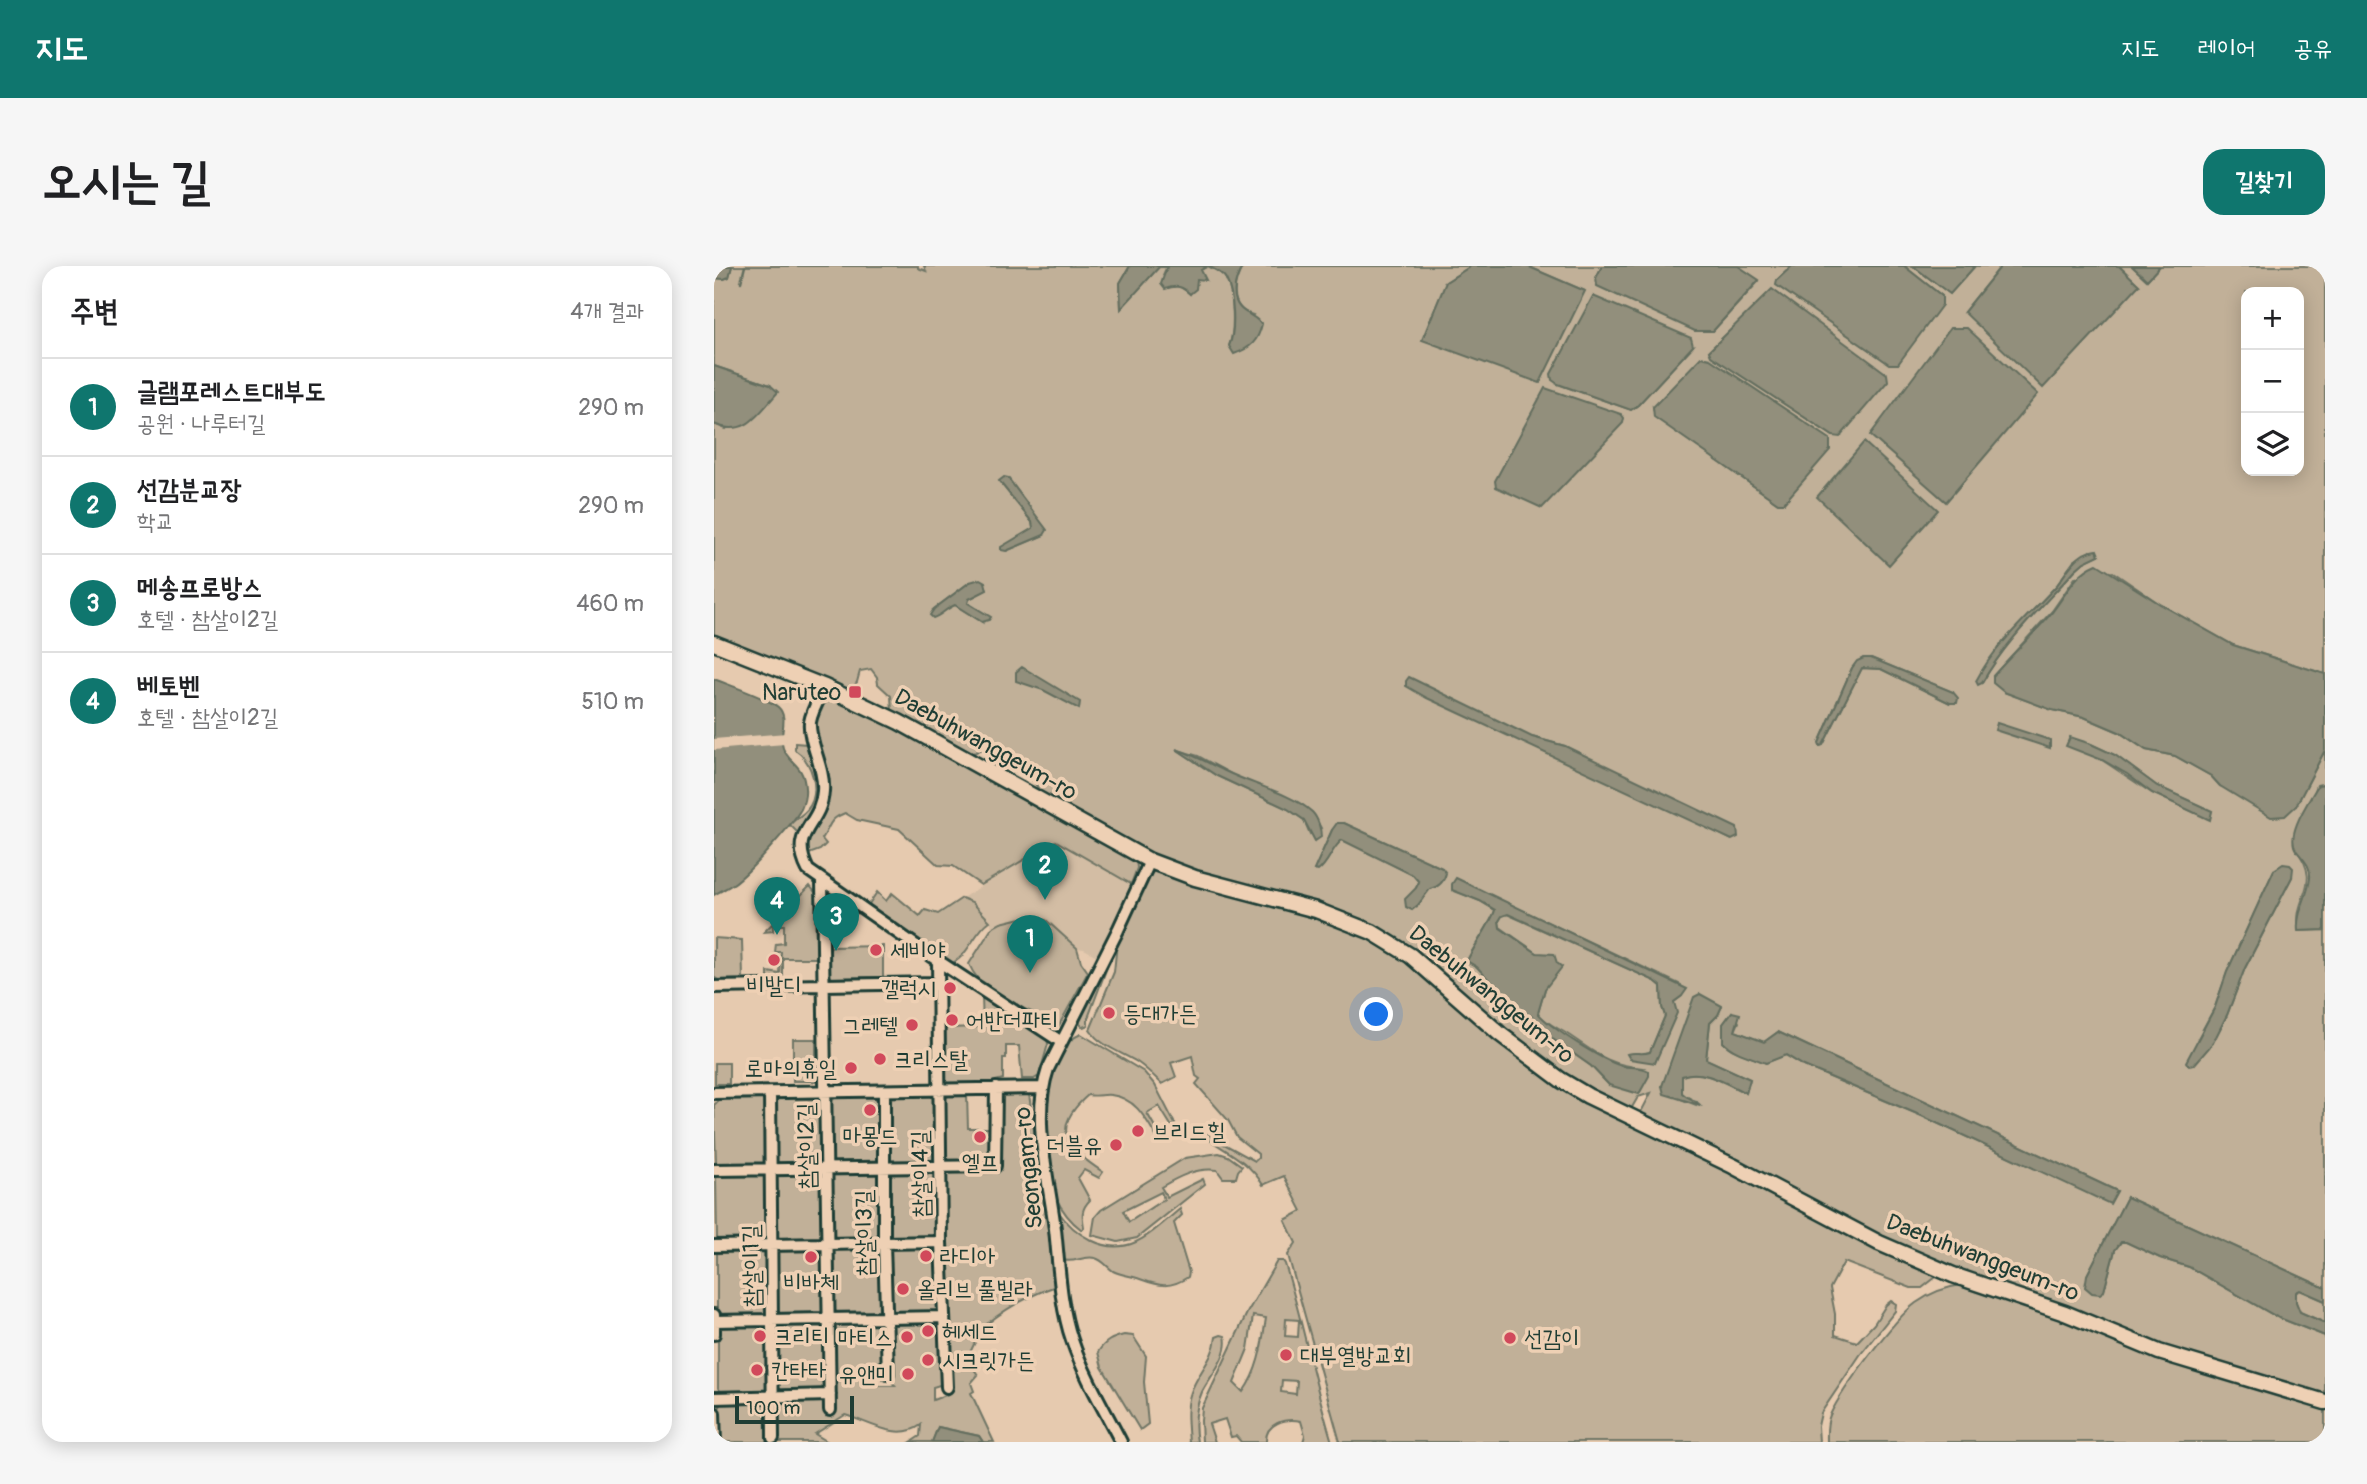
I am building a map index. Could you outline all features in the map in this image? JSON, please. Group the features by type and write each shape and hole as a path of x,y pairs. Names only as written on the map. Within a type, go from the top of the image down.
{"main road":[{"name":"Daebuhwanggeum-ro","path":"714,643 825,687 899,722 1150,860 1195,878 1316,910 1373,932 1411,956 1500,1034 1561,1080 1878,1242 1953,1275 2065,1313 2159,1352 2325,1402"}],"street":[{"path":"825,687 810,724 824,787 822,806 802,837 800,848 808,870 937,961 1060,1041"},
{"name":"Seongam-ro","path":"1121,1442 1082,1365 1065,1316 1043,1142 1042,1088 1060,1041 1072,1025 1150,860"},
{"name":"참살이2길","path":"822,881 830,1410"},
{"name":"참살이4길","path":"937,961 941,1242 947,1387"},
{"path":"714,987 938,983"},
{"path":"714,1170 995,1166 996,1088"},
{"path":"714,1093 1042,1088"},
{"name":"참살이3길","path":"884,1092 884,1243 888,1374"},
{"name":"참살이1길","path":"770,1093 773,1438"},
{"path":"714,1246 941,1242"},
{"path":"714,1334 714,1318 773,1320 944,1317"},
{"path":"714,1398 830,1395"},
{"path":"714,1413 715,1442"}],"shaded area":[{"path":"714,266 732,266 729,277 714,278"},
{"path":"732,266 918,266 926,271 924,266 1130,266 1120,283 1121,308 1159,267 1167,266 1163,275 1190,294 1200,270 1208,266 1223,275 1229,286 1233,313 1229,346 1253,315 1245,312 1236,301 1235,287 1243,266 1471,266 1446,282 1585,291 1527,266 1602,266 1596,278 1695,331 1713,331 1759,281 1738,266 1792,266 1777,280 1777,285 1890,364 1898,364 1942,296 1904,266 1913,266 1950,294 1975,266 2001,266 1964,312 2139,285 2119,266 2132,266 2147,280 2160,266 2325,266 2325,674 2233,645 2160,604 2113,572 2075,578 2052,611 1993,676 2004,692 2052,710 2084,717 2119,732 2146,750 2175,756 2211,776 2220,786 2296,806 2325,750 2325,784 2317,785 2295,848 2303,861 2308,881 2298,919 2299,931 2325,930 2325,1288 2127,1197 2087,1275 2104,1291 2115,1250 2121,1242 2126,1242 2160,1258 2189,1267 2277,1317 2325,1336 2325,1397 2189,1356 1936,1264 1643,1119 1641,1112 1651,1093 1638,1097 1631,1109 1568,1081 1390,937 1181,870 1042,795 1022,765 1002,748 993,744 969,753 892,712 891,696 878,684 871,669 860,671 851,690 845,691 714,638 714,424 726,429 770,385 714,366 714,278 729,277","holes":["1772,290 1841,436 1833,436 1712,356 1709,351","1693,346 1638,405 1631,410 1558,384","1653,407 1778,503 1655,417","999,481 1044,535 1006,551 1033,528 1032,522","2090,551 2098,555 2075,570 2037,611 2002,652 1982,683 1998,648 2057,585 2074,561","970,582 986,590 969,599 968,603 977,610 982,622 955,605 934,609","1863,658 1871,658 1953,692 1950,703 1881,669 1862,668 1823,745 1820,746 1852,668","1532,737 1565,746 1732,840","2069,738 2115,755 2157,786 2212,811 2209,819 2152,793","1178,750 1198,756 1317,821 1321,828 1310,834 1304,820 1288,809 1217,776","1344,823 1442,868 1418,905 1416,888 1419,882 1413,875 1342,839 1314,871 1332,830","2274,870 2292,877 2245,968 2227,1015 2212,1043 2197,1040 2215,1007 2227,972","1456,879 1681,985 1682,996 1674,1002 1655,1063 1642,1054 1650,1052 1665,1016 1661,986 1507,914 1499,921 1500,927 1537,953 1545,989 1538,1013 1550,1024 1600,1056 1619,1064 1643,1068 1609,1085 1591,1066 1547,1035 1533,1017 1518,1011 1477,967 1467,961 1495,910 1453,890","1722,1006 1710,1023 1706,1059 1750,1079 1746,1093 1706,1075 1682,1076 1682,1093 1688,1099 1697,1101 1696,1105 1662,1086 1668,1073","1732,1012 1739,1022 1735,1031 1764,1042 1778,1032 2117,1191 2110,1203 1922,1116 1804,1066 1785,1055 1766,1063 1737,1052 1723,1042 1723,1024"]},
{"path":"1130,266 1208,266 1201,270 1206,280 1197,279 1196,289 1190,294 1179,287 1165,289 1161,284 1167,267 1159,267 1121,309 1120,283"},
{"path":"1208,266 1243,266 1235,284 1235,297 1241,309 1262,324 1253,343 1234,354 1229,346 1233,322 1229,286 1223,275"},
{"path":"1471,266 1527,266 1585,291 1540,383 1422,340 1446,282"},
{"path":"1602,266 1738,266 1759,280 1713,331 1695,331 1597,286 1596,278"},
{"path":"1792,266 1904,266 1942,296 1942,305 1898,364 1889,364 1776,285 1777,280"},
{"path":"1913,266 1975,266 1950,294"},
{"path":"2001,266 2119,266 2139,285 2043,388 1964,312"},
{"path":"2132,266 2160,266 2147,280"},
{"path":"1772,289 1887,374 1888,381 1840,437 1833,436 1711,356 1709,351"},
{"path":"1593,296 1691,338 1693,346 1631,410 1552,380 1551,374"},
{"path":"1950,328 1967,328 2038,394 1946,502 1870,435"},
{"path":"1701,357 1710,359 1830,439 1830,450 1784,503 1778,503 1654,417 1653,407"},
{"path":"714,366 770,385 778,392 743,426 725,428 714,424"},
{"path":"1545,388 1621,414 1624,418 1623,423 1542,508 1496,487 1495,481"},
{"path":"1864,442 1938,510 1889,565 1817,497"},
{"path":"1004,477 1008,478 1047,530 1044,535 1006,551 1001,550 1001,547 1033,528 1032,522 999,481"},
{"path":"2097,550 2099,555 2075,570 2025,624 1978,685 1976,681 1984,667 2003,642 2057,585 2075,561 2084,554"},
{"path":"2097,564 2160,604 2233,645 2325,674 2325,750 2296,806 2285,816 2271,817 2220,786 2211,776 2175,756 2146,750 2119,732 2084,717 2052,710 2004,692 1993,683 1993,676 2053,611 2077,578"},
{"path":"980,579 985,582 987,590 969,599 968,603 991,617 989,620 982,622 955,605 936,617 930,615 970,582"},
{"path":"1871,658 1953,692 1958,698 1957,703 1950,703 1881,669 1862,668 1823,745 1820,746 1852,668 1857,661"},
{"path":"1022,667 1080,702 1079,709 1043,690 1016,681 1016,672"},
{"path":"1409,677 1532,737 1565,746 1737,828 1738,837 1732,840 1427,698 1406,686"},
{"path":"714,679 778,707 784,721 783,748 802,774 805,791 801,809 759,860 740,879 714,895"},
{"path":"827,701 853,704 1136,860 1137,868 1131,884 1056,841 981,885 953,866 938,865 899,829 857,820 845,813 830,824 822,839 826,844 820,850 809,854 804,837 823,808 814,721 821,705"},
{"path":"1997,723 2050,740 2050,748 1995,730"},
{"path":"2070,737 2115,755 2157,786 2212,811 2210,820 2152,793 2102,760 2066,746"},
{"path":"795,743 807,744 811,749 819,778 816,808 798,833 790,825 807,810 814,795 814,786 810,769 795,750"},
{"path":"1176,749 1304,806 1316,817 1321,837 1315,841 1304,820 1288,809 1217,776"},
{"path":"2325,784 2325,930 2298,931 2310,873 2293,843 2294,835 2300,817 2318,785"},
{"path":"1337,823 1344,823 1442,868 1446,873 1444,879 1430,889 1412,910 1406,907 1405,899 1419,882 1413,875 1342,840 1322,868 1314,870"},
{"path":"1056,841 1131,884 1097,956 1077,948 1046,920 1034,917 1001,923 992,928 990,920 973,902 962,898"},
{"path":"2283,864 2293,868 2292,877 2245,968 2213,1043 2194,1065 2189,1066 2186,1062 2215,1007 2227,972 2260,900 2274,870"},
{"path":"1160,869 1337,921 1407,957 1530,1063 1933,1272 1936,1277 1922,1288 1911,1288 1844,1262 1830,1288 1835,1314 1835,1335 1857,1342 1874,1324 1886,1305 1891,1301 1896,1304 1895,1311 1860,1355 1821,1413 1819,1442 1340,1442 1288,1255 1296,1243 1285,1220 1302,1211 1284,1176 1263,1185 1248,1166 1193,1127 1255,1161 1258,1158 1258,1154 1237,1137 1228,1120 1196,1084 1200,1079 1196,1076 1192,1056 1171,1063 1176,1077 1162,1084 1140,1064 1105,1045 1090,1030 1114,972 1117,943 1148,877"},
{"path":"1456,878 1687,989 1674,1002 1677,1013 1655,1063 1630,1059 1627,1054 1650,1052 1665,1016 1661,986 1508,914 1502,916 1499,921 1500,928 1537,953 1554,954 1557,963 1562,967 1545,989 1538,1013 1564,1035 1602,1058 1622,1066 1649,1071 1639,1094 1609,1085 1591,1066 1547,1035 1533,1017 1518,1011 1477,967 1467,961 1495,910 1452,890"},
{"path":"810,886 818,896 818,958 783,958 783,980 768,980 768,972 780,974 781,952 775,952 776,944 784,943 784,925 773,925 773,931 764,932"},
{"path":"877,892 886,901 892,893 920,916 925,910 938,914 962,898 972,902 990,921 960,958 947,965 911,941 909,934 867,907"},
{"path":"1025,917 1046,920 1077,948 1081,962 1088,972 1058,1027 1053,1029 1043,1025 1040,1016 990,990 974,974 969,964 992,928"},
{"path":"714,938 742,940 743,979 718,980 714,977"},
{"path":"883,946 883,977 832,978 828,973 828,947"},
{"path":"1112,954 1088,1018 1088,1025 1083,1027 1080,1020"},
{"path":"1700,994 1722,1006 1710,1023 1706,1059 1750,1079 1746,1093 1706,1075 1682,1076 1682,1093 1700,1105 1664,1094 1662,1086 1694,997"},
{"path":"982,996 1047,1038 1048,1044 1039,1076 1022,1079 1019,1046 1006,1046 1003,1079 981,1085 949,1086 944,1079 943,1028 983,1027"},
{"path":"1732,1012 1740,1014 1735,1031 1764,1042 1778,1032 2117,1191 2110,1204 1922,1116 1804,1066 1786,1055 1766,1063 1737,1052 1723,1042 1723,1024"},
{"path":"1081,1034 1144,1072 1155,1085 1175,1124 1172,1127 1159,1106 1147,1113 1159,1134 1156,1136 1133,1104 1111,1095 1088,1095 1076,1107 1066,1128 1067,1138 1080,1155 1103,1172 1099,1178 1084,1170 1078,1178 1090,1200 1084,1209 1082,1230 1063,1210 1053,1190 1047,1116 1052,1075 1058,1057 1068,1043"},
{"path":"793,1039 816,1039 816,1081 793,1081"},
{"path":"715,1063 729,1063 729,1084 715,1084"},
{"path":"1008,1093 1029,1094 1056,1286 1020,1302 987,1324 967,1359 978,1375 971,1383 974,1391 971,1393 994,1442 983,1442 979,1436 938,1427 932,1442 911,1442 920,1436 921,1425 903,1432 893,1431 845,1415 815,1434 828,1442 772,1442 776,1404 781,1400 821,1399 826,1403 826,1416 834,1412 833,1328 838,1323 878,1322 883,1327 884,1367 866,1367 866,1386 895,1386 891,1381 890,1326 895,1321 937,1321 941,1326 943,1384 933,1387 933,1400 951,1393 945,1176 949,1171 999,1171 1001,1097"},
{"path":"930,1095 935,1100 937,1158 931,1163 892,1164 888,1159 887,1101 892,1096"},
{"path":"949,1095 967,1095 968,1128 994,1128 994,1157 989,1163 949,1164 944,1158 943,1101"},
{"path":"873,1096 879,1102 880,1159 875,1165 835,1165 831,1160 830,1102 836,1097"},
{"path":"815,1097 821,1101 823,1159 818,1165 778,1166 774,1161 773,1103 778,1098"},
{"path":"763,1098 767,1103 767,1161 762,1167 721,1167 716,1162 714,1105 720,1099"},
{"path":"1219,1153 1242,1166 1236,1178 1223,1178 1217,1170 1210,1169 1181,1176 1161,1187 1167,1197 1203,1179 1205,1184 1137,1238 1118,1242 1092,1235 1095,1217 1101,1210 1185,1158","holes":["1161,1192 1164,1199 1129,1222 1123,1211"]},
{"path":"933,1171 937,1175 936,1234 930,1238 893,1240 888,1234 887,1177 892,1172"},
{"path":"818,1172 824,1178 823,1236 820,1239 779,1241 775,1236 774,1179 779,1173"},
{"path":"875,1172 881,1178 880,1236 874,1240 836,1241 832,1236 831,1179 836,1173"},
{"path":"722,1173 761,1173 767,1179 767,1237 761,1242 722,1243 717,1238 716,1177"},
{"path":"2127,1197 2325,1288 2325,1301 2300,1290 2296,1292 2296,1302 2300,1312 2325,1323 2325,1336 2277,1317 2189,1267 2160,1258 2126,1242 2121,1242 2115,1250 2104,1291 2100,1294 2092,1293 2085,1287 2087,1275"},
{"path":"1180,1209 1182,1215 1174,1223 1189,1272 1188,1277 1182,1281 1159,1285 1113,1271 1095,1258 1063,1260 1057,1210 1072,1227 1091,1240 1124,1246 1142,1239"},
{"path":"933,1246 938,1250 939,1308 934,1314 893,1315 889,1309 887,1251 892,1247"},
{"path":"875,1247 881,1251 883,1309 878,1315 838,1315 832,1310 832,1252 837,1248"},
{"path":"763,1248 767,1253 768,1311 763,1317 723,1317 717,1311 717,1254 722,1249"},
{"path":"820,1248 825,1252 825,1310 821,1316 780,1317 775,1311 775,1253 780,1249"},
{"path":"1277,1261 1283,1261 1291,1286 1332,1442 1303,1442 1305,1435 1301,1421 1295,1420 1272,1426 1266,1442 1241,1442 1236,1436 1231,1437 1225,1419 1209,1424 1215,1442 1202,1442 1202,1408 1247,1313","holes":["1253,1316 1266,1318 1256,1366 1243,1392 1234,1383 1248,1349","1286,1319 1299,1320 1298,1337 1285,1336","1282,1380 1297,1381 1296,1394 1281,1392"]},
{"path":"1962,1285 2325,1407 2325,1442 1827,1442 1828,1422 1836,1403 1869,1355 1906,1311 1927,1296"},
{"path":"2300,1290 2325,1301 2325,1323 2300,1312 2296,1292"},
{"path":"780,1323 820,1323 825,1328 825,1386 821,1391 781,1392 776,1387 776,1327"},
{"path":"764,1324 769,1328 769,1387 764,1392 722,1393 718,1388 718,1329 723,1325"},
{"path":"1124,1335 1133,1336 1146,1356 1144,1382 1148,1424 1140,1430 1102,1367 1098,1352 1109,1340"},
{"path":"1225,1336 1225,1351 1200,1398 1196,1417 1197,1442 1189,1442 1189,1398 1212,1352 1216,1337"},
{"path":"765,1400 769,1404 769,1442 719,1442 719,1408 723,1402"},
{"path":"938,1427 979,1436 983,1442 932,1442"}],"pier":[{"path":"786,733 785,744 714,750 714,739"}],"waterway":[{"path":"741,282 745,266"}],"place":[{"name":"Naruteo","path":"855,692"},
{"name":"선감분교장","path":"1045,900"},
{"name":"베토벤","path":"777,935"},
{"name":"세비야","path":"876,950"},
{"name":"메송프로방스","path":"836,951"},
{"name":"비발디","path":"774,960"},
{"name":"글램포레스트대부도","path":"1030,973"},
{"name":"갤럭시","path":"950,988"},
{"name":"등대가든","path":"1109,1013"},
{"name":"어반더파티","path":"952,1020"},
{"name":"그레텔","path":"912,1025"},
{"name":"크리스탈","path":"880,1059"},
{"name":"로마의휴일","path":"851,1068"},
{"name":"마몽드","path":"870,1110"},
{"name":"브리드힐","path":"1138,1131"},
{"name":"엘프","path":"980,1137"},
{"name":"더블유","path":"1116,1145"},
{"name":"라디아","path":"926,1256"},
{"name":"비바체","path":"811,1257"},
{"name":"올리브 풀빌라","path":"903,1289"},
{"name":"헤세드","path":"928,1331"},
{"name":"크리티","path":"760,1336"},
{"name":"마티스","path":"907,1337"},
{"name":"선감이","path":"1510,1338"},
{"name":"대부열방교회","path":"1286,1355"},
{"name":"시크릿가든","path":"928,1360"},
{"name":"칸타타","path":"757,1370"},
{"name":"유앤미","path":"908,1374"}]}
